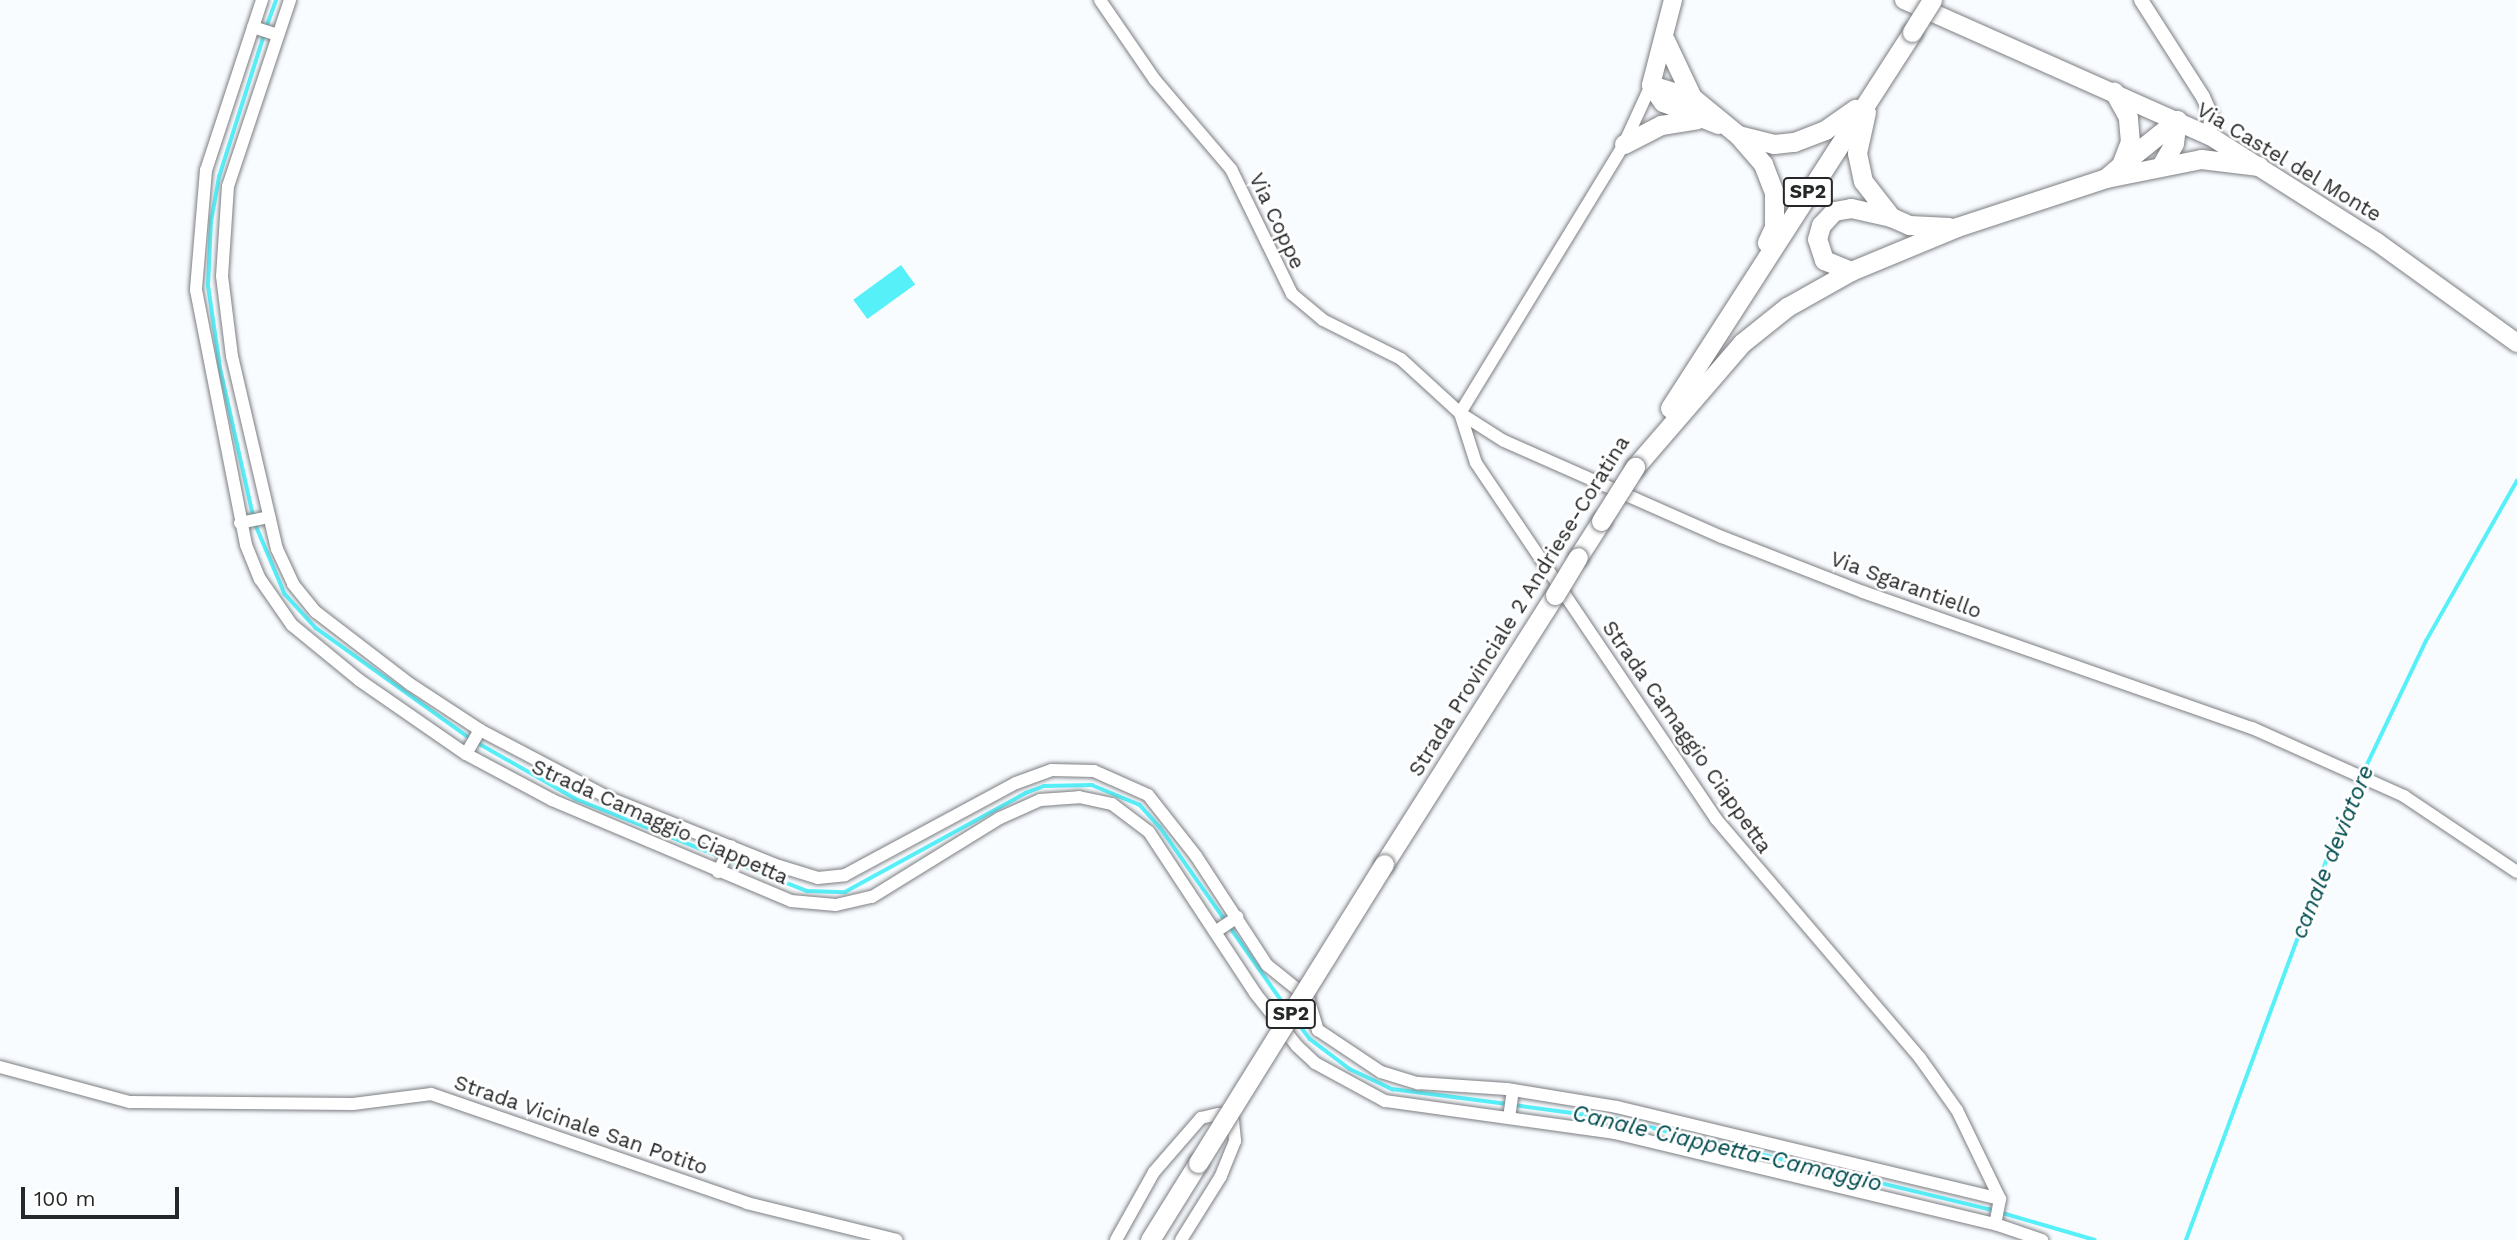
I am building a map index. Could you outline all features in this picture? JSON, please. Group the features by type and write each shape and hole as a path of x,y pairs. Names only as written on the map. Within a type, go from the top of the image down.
{"main road":[{"path":"1651,85 1665,40 1673,0"},
{"name":"Via Castel del Monte","path":"1905,0 2210,136 2377,242 2517,343"},
{"name":"Strada Provinciale 2 Andriese-Coratina","path":"1150,1240 1745,291 1932,0"},
{"path":"1665,40 1693,98 1763,164 1774,193 1774,227 1745,291"},
{"path":"1651,85 1693,98"},
{"path":"1651,85 1663,102 1697,119 1774,144 1794,142 1825,130 1872,94"},
{"path":"2114,92 2130,129 2121,165"},
{"path":"1872,94 1857,153 1863,181 1891,217"},
{"path":"1624,144 1661,125 1697,119"},
{"path":"2162,164 2174,143 2177,120"},
{"path":"2106,178 2177,120"},
{"path":"1635,467 1742,343 1787,307 1852,271 1957,227 2106,178 2162,164 2214,160 2259,166"},
{"path":"1852,271 1824,260 1817,239 1821,225 1834,211 1851,208 1928,228 1957,227"}],"street":[{"name":"Strada Camaggio Ciappetta","path":"262,0 206,170 195,256 198,303 240,523 260,579 292,625 359,680 466,754 585,815 791,901 836,905 872,897 1000,818 1040,800 1061,796 1112,804 1149,832 1255,993 1315,1063 1385,1101 1615,1133 1996,1222 2042,1240"},
{"path":"290,0 229,186 222,276 232,356 269,517 293,584 316,612 410,684 480,730 607,797 818,878 845,875 988,796 1052,770 1094,771 1148,795 1167,815 1267,965 1307,998 1318,1030 1381,1072 1418,1083 1513,1090 1617,1107 2000,1202 1996,1222"},
{"name":"Via Coppe","path":"1100,0 1155,80 1231,169 1293,294 1323,320 1401,359 1460,413"},
{"path":"2141,0 2203,97 2211,116 2210,136"},
{"path":"253,27 278,35"},
{"path":"1460,413 1624,144 1651,85"},
{"name":"Strada Camaggio Ciappetta","path":"1460,413 1476,463 1716,819 1920,1058 1972,1135 2000,1202"},
{"name":"Via Sgarantiello","path":"1460,413 1533,457 1722,537 1863,592 2207,710 2348,770 2431,811 2517,872"},
{"path":"240,523 269,517"},
{"path":"466,754 480,730"},
{"path":"988,796 1000,818"},
{"path":"718,872 731,846"},
{"path":"1215,932 1237,917"},
{"name":"Strada Vicinale San Potito","path":"0,1067 130,1102 353,1104 431,1094 747,1203 897,1240"},
{"path":"1508,1118 1513,1090"},
{"path":"1116,1240 1154,1172 1202,1118 1219,1114 1233,1121 1235,1141 1220,1176 1181,1240"},
{"path":"1786,1174 1793,1151"}],"water":[{"path":"901,265 915,284 867,319 853,300"}],"waterway":[{"name":"Canale Ciappetta-Camaggio","path":"266,28 276,0"},
{"name":"Canale Ciappetta-Camaggio","path":"253,516 220,368 208,286 211,222 219,177 264,35"},
{"name":"canale deviatore","path":"2363,773 2426,641 2517,481"},
{"name":"Canale Ciappetta-Camaggio","path":"255,523 285,594 316,628 471,739"},
{"name":"Canale Ciappetta-Camaggio","path":"478,743 576,799 721,857"},
{"name":"canale deviatore","path":"2186,1240 2330,850 2360,780"},
{"name":"Canale Ciappetta-Camaggio","path":"728,860 807,891 845,892 1026,793 1044,786 1092,785 1140,805 1160,827 1286,1007"},
{"name":"Canale Ciappetta-Camaggio","path":"1295,1019 1310,1039 1350,1069 1392,1089 1507,1104"},
{"name":"Canale Ciappetta-Camaggio","path":"1514,1105 1616,1119 1989,1209 2095,1240"}]}
